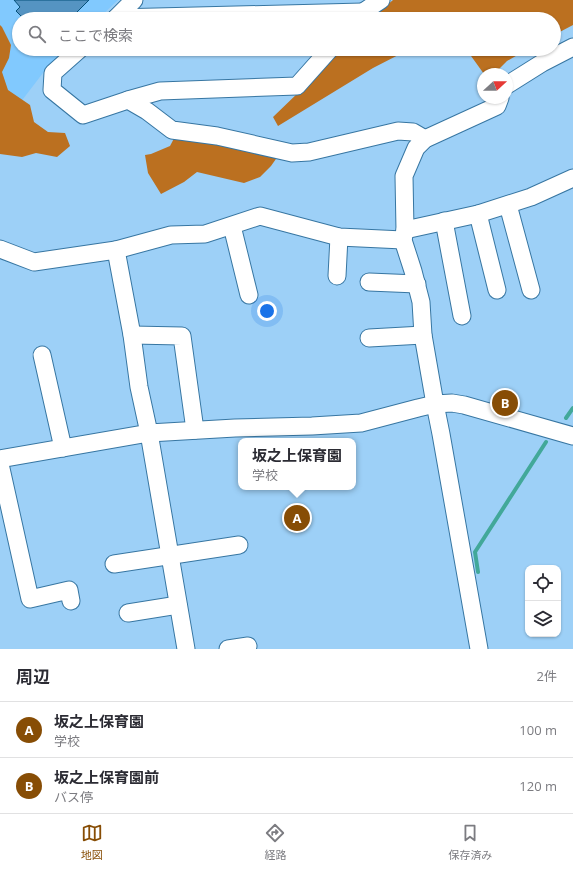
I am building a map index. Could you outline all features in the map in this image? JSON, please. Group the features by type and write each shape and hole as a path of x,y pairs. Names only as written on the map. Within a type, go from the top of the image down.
{"street":[{"path":"121,12 134,0"},
{"path":"363,12 381,0"},
{"path":"561,53 573,47"},
{"path":"72,56 52,73 52,90 82,115 160,91 297,86 324,56"},
{"path":"513,81 556,56"},
{"path":"128,100 147,111 172,130 217,136 292,152 309,152 398,131 413,132 424,139"},
{"path":"479,649 423,335 421,302 404,235 404,176 416,148 424,139 497,106 498,104"},
{"path":"0,249 34,262 116,250 171,236 205,234 260,216 339,237 404,235 444,221 478,214 508,205 531,197 573,178"},
{"path":"508,205 530,264 531,290"},
{"path":"478,214 497,290"},
{"path":"444,221 462,316"},
{"path":"232,226 249,295"},
{"path":"337,276 339,237"},
{"path":"116,250 186,649"},
{"path":"369,282 417,284"},
{"path":"132,335 182,336 195,430"},
{"path":"369,338 423,335"},
{"path":"42,355 63,448"},
{"path":"0,459 149,433 361,423 435,404 452,403 464,405 573,436"},
{"path":"0,464 30,599 69,590"},
{"path":"114,564 239,545"},
{"path":"128,613 178,604"},
{"path":"228,649 248,646"}],"shaded area":[{"path":"0,0 118,0 105,12 12,12 12,56 60,56 46,69 0,129"},
{"path":"393,0 573,0 573,25 561,31 561,12 379,12"},
{"path":"0,25 11,45 9,58 2,72 8,90 30,105 34,122 48,132 65,133 70,146 57,157 36,153 22,157 0,154"},
{"path":"335,56 396,56 373,68 278,126 273,117"},
{"path":"471,56 516,56 507,61 500,68 480,68"},
{"path":"179,129 278,156 260,177 244,183 197,172 184,182 161,194 148,173 145,155 170,146"}],"building":[{"path":"14,0 89,0 77,12 17,12 16,11 20,7"}],"waterway":[{"path":"566,418 573,408"},
{"path":"478,572 475,552 546,442"}],"place":[{"name":"坂之上保育園前","path":"505,403"},
{"name":"坂之上保育園","path":"297,518"}]}
